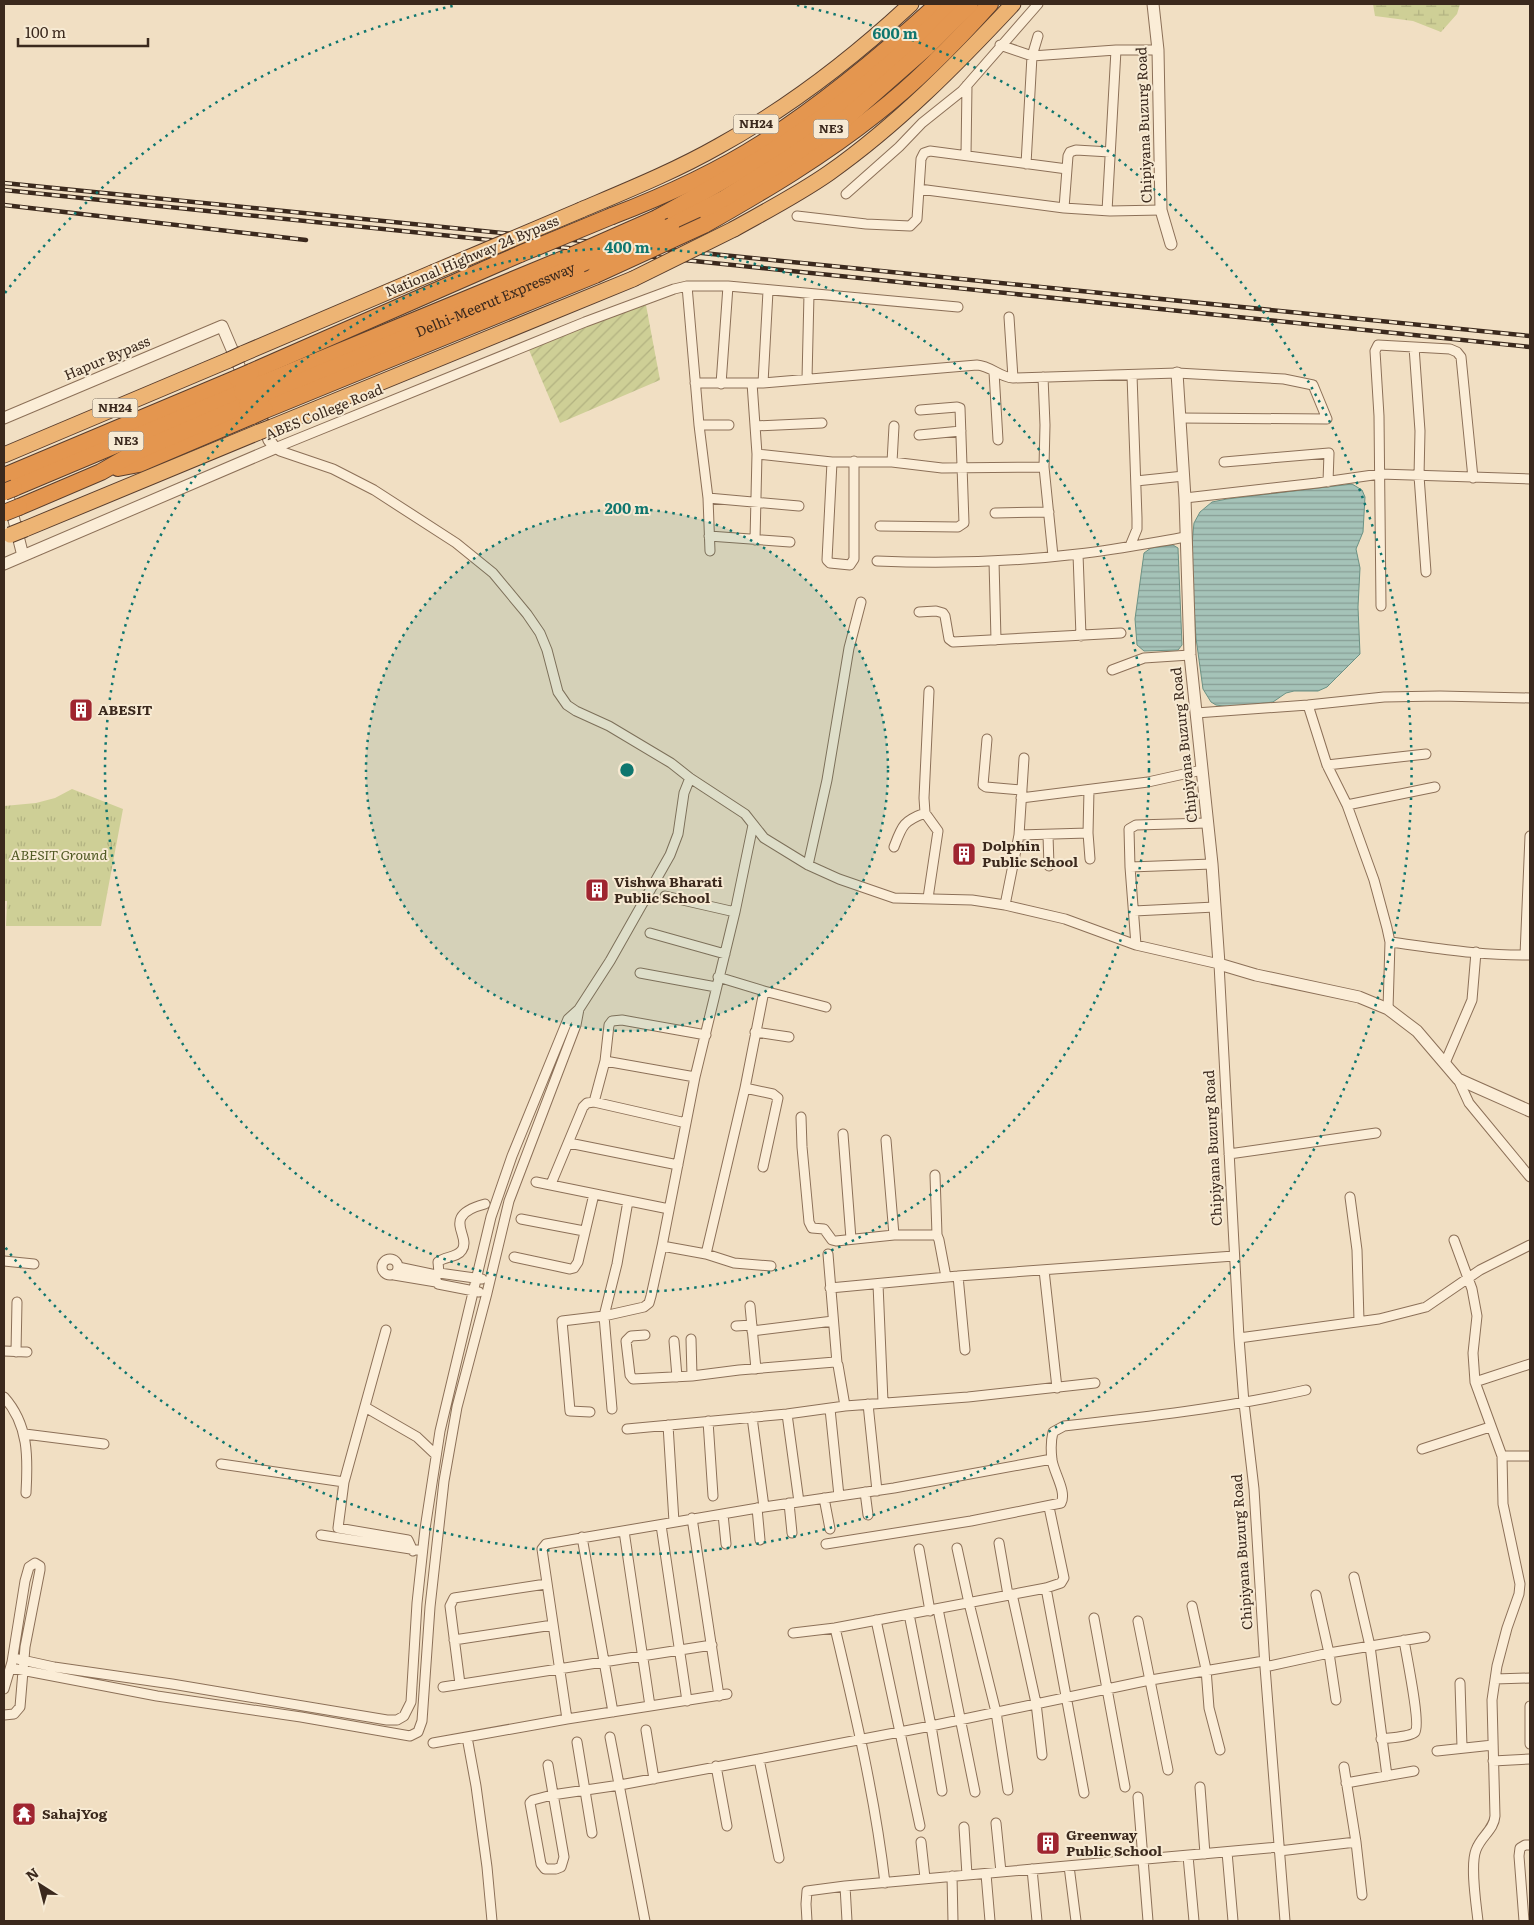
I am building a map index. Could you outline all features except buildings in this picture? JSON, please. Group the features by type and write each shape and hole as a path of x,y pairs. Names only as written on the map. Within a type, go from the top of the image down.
{"highway":[{"name":"National Highway 24 Bypass","path":"5,455 670,172 747,130 817,82 911,4"},
{"path":"251,394 520,254 677,189 729,162 761,143 832,94 883,53 938,4"},
{"name":"Delhi-Meerut Expressway","path":"664,222 839,105 894,61 954,4"},
{"name":"Delhi-Meerut Expressway","path":"7,482 251,394 725,198 844,120 926,48 970,4"},
{"path":"251,394 595,275 704,225 773,186 829,149 878,112 925,72 990,4"},
{"path":"7,537 265,429 633,279 734,229 801,191 846,160 899,118 1013,4"},
{"name":"Delhi-Meerut Expressway","path":"9,511 101,472 136,452 251,394"}],"street":[{"path":"846,194 899,147 922,123 954,98 1038,4"},
{"name":"Chipiyana Buzurg Road","path":"1153,4 1158,50 1161,210 1171,244"},
{"path":"1026,164 1032,56 1038,36"},
{"path":"1000,45 1032,56 1116,50 1158,50"},
{"path":"1107,211 1116,50"},
{"path":"966,155 967,85"},
{"path":"1064,208 1068,156 1070,152 1076,150 1110,152"},
{"path":"797,216 866,224 910,226 917,219 921,158 924,153 930,151 1067,169"},
{"path":"919,189 1064,208 1107,211 1161,210"},
{"path":"687,286 699,425 708,498 710,551"},
{"name":"ABES College Road","path":"4,564 275,448 585,322 687,286 728,286 958,307"},
{"path":"721,384 728,286"},
{"path":"763,383 768,290"},
{"path":"807,379 809,294"},
{"path":"1009,316 1013,378"},
{"name":"Hapur Bypass","path":"4,418 222,326 275,448"},
{"path":"1382,606 1379,416 1374,351 1378,345 1450,349 1457,352 1460,357 1473,478"},
{"path":"1414,347 1420,431 1419,476 1426,572"},
{"path":"696,383 763,383 977,365 988,367 1002,376 1013,378 1177,373 1284,379 1308,383 1316,389 1327,418 1180,418"},
{"path":"994,372 998,440"},
{"name":"Chipiyana Buzurg Road","path":"1177,373 1184,476 1190,655 1212,864 1239,1338 1254,1489 1264,1664 1285,1921"},
{"path":"1130,546 1137,525 1132,374"},
{"path":"1043,377 1044,467 1053,556"},
{"path":"752,383 757,454 755,540"},
{"path":"880,526 960,526 964,520 961,469 961,410 959,407 920,410"},
{"path":"755,426 822,423"},
{"path":"699,425 729,425"},
{"path":"892,462 894,426"},
{"path":"918,435 961,431"},
{"path":"275,448 280,452 332,470 374,490 456,543 493,573 527,614 540,633 547,650 558,692 567,705 653,751 745,814 764,838 808,865 874,892 894,898 972,900 1004,905 1065,919 1136,945 1219,964 1256,975 1359,997 1388,1009 1417,1031 1445,1063 1458,1079 1469,1103 1530,1177"},
{"path":"757,454 832,462 892,462 961,469 1044,467"},
{"path":"1224,462 1329,454 1328,482"},
{"path":"832,462 827,560 830,563 850,564 854,559 854,461"},
{"path":"1185,498 1328,482 1380,474 1530,479"},
{"path":"1136,482 1184,476"},
{"path":"7,482 23,556"},
{"path":"708,498 798,506"},
{"path":"995,512 1049,512"},
{"path":"709,536 790,542"},
{"path":"877,561 927,563 994,561 1078,554 1186,537"},
{"path":"1078,554 1081,636"},
{"path":"994,561 996,640"},
{"path":"808,865 827,780 849,648 861,602"},
{"path":"919,612 936,611 943,613 951,642 1121,633"},
{"path":"1112,670 1144,658 1190,655"},
{"path":"928,898 938,837 936,825 925,813 924,798 930,691"},
{"path":"1196,713 1308,705 1384,697 1530,698"},
{"path":"1308,705 1327,765 1347,806 1374,880 1390,942 1388,1009"},
{"path":"987,739 984,785 1021,794 1089,790 1148,782 1202,770"},
{"path":"1327,765 1426,754"},
{"path":"1004,905 1019,835 1024,758"},
{"path":"13,1658 387,1720 397,1720 408,1711 412,1692 417,1603 423,1549 440,1430 491,1217 512,1156 568,1019 579,1009 610,961 670,855 678,834 684,793 690,778"},
{"path":"1347,806 1435,787"},
{"path":"1089,790 1088,833 1090,859"},
{"path":"894,847 904,824 908,820 925,813"},
{"path":"1136,945 1128,832 1132,826 1207,823"},
{"path":"590,1412 570,1411 562,1322 604,1316 644,1307 649,1303 662,1246 694,1077 735,912 753,824"},
{"path":"1019,835 1088,833"},
{"path":"1048,835 1049,866"},
{"path":"1390,942 1476,952 1528,955 1530,836"},
{"path":"1130,867 1212,864"},
{"path":"665,896 735,912"},
{"path":"1134,911 1215,907"},
{"path":"650,933 725,954"},
{"path":"1445,1063 1472,1000 1476,952"},
{"path":"640,972 716,988"},
{"path":"718,977 826,1007"},
{"path":"706,1254 745,1088 764,991"},
{"path":"11,1668 157,1696 410,1736 418,1732 421,1726 436,1551 457,1407 488,1293 509,1201 576,1026 579,1009"},
{"path":"594,1102 605,1061 609,1025 612,1021 616,1020 706,1034"},
{"path":"755,1032 789,1037"},
{"path":"605,1061 694,1077"},
{"path":"1458,1079 1530,1111"},
{"path":"745,1088 773,1094 778,1098 763,1167"},
{"path":"551,1184 583,1107 587,1103 594,1102 686,1123"},
{"path":"802,1117 802,1147 810,1225 812,1228 826,1230 834,1241 894,1235 937,1235"},
{"path":"1229,1154 1376,1133"},
{"path":"843,1134 851,1239"},
{"path":"886,1140 894,1235"},
{"path":"569,1143 678,1165"},
{"path":"934,1175 937,1235 946,1277"},
{"path":"536,1182 669,1209"},
{"path":"514,1258 570,1269 574,1268 578,1262 594,1194"},
{"path":"1350,1197 1357,1250 1359,1321"},
{"path":"612,1409 604,1316 617,1264 628,1201"},
{"path":"437,1277 438,1262 443,1258 456,1256 462,1252 464,1241 458,1226 460,1220 470,1211 485,1204"},
{"path":"521,1219 584,1231"},
{"path":"1454,1240 1470,1279 1477,1316 1473,1353 1475,1382 1502,1456 1502,1497 1520,1590 1507,1628 1492,1700 1495,1822 1480,1842 1474,1855 1473,1865 1478,1921"},
{"path":"1239,1338 1359,1321 1410,1312 1426,1307 1470,1279 1480,1270 1530,1245"},
{"path":"662,1246 706,1254 734,1263 771,1266"},
{"path":"828,1254 837,1363 845,1406"},
{"path":"830,1288 958,1276 1234,1256"},
{"path":"4,1261 34,1264"},
{"path":"1044,1270 1056,1388"},
{"path":"396,1271 437,1277 490,1280"},
{"path":"958,1276 965,1350"},
{"path":"437,1277 474,1291 488,1293"},
{"path":"878,1284 883,1402"},
{"path":"16,1352 17,1302"},
{"path":"750,1306 756,1369"},
{"path":"736,1326 752,1328 833,1321"},
{"path":"386,1330 344,1482 338,1528 408,1540 413,1551"},
{"path":"645,1335 627,1338 631,1378 636,1380 837,1363"},
{"path":"691,1339 692,1376"},
{"path":"674,1342 677,1377"},
{"path":"4,1351 27,1352"},
{"path":"1475,1382 1530,1364"},
{"path":"627,1429 787,1414 883,1402 959,1397 1096,1383"},
{"path":"826,1544 913,1531 1049,1507 1061,1503 1063,1501 1052,1460 1053,1432 1064,1426 1173,1414 1244,1403 1306,1390"},
{"path":"4,1397 25,1434 27,1458 26,1493"},
{"path":"868,1404 877,1491"},
{"path":"365,1407 416,1437 436,1455"},
{"path":"830,1409 840,1496"},
{"path":"787,1414 794,1503 792,1533"},
{"path":"752,1417 760,1507 760,1540"},
{"path":"708,1421 713,1496"},
{"path":"668,1425 674,1522"},
{"path":"1422,1449 1490,1427"},
{"path":"440,1430 452,1433"},
{"path":"25,1434 104,1444"},
{"path":"1502,1456 1530,1456"},
{"path":"567,1719 542,1549 548,1543 661,1526 692,1518 760,1507 877,1491 1052,1460"},
{"path":"221,1464 344,1482"},
{"path":"865,1492 868,1515"},
{"path":"824,1498 830,1529"},
{"path":"793,1633 835,1628 934,1610 1046,1588 1061,1583 1064,1580 1049,1507"},
{"path":"723,1514 726,1544"},
{"path":"433,1743 567,1719 723,1695 712,1645 692,1518"},
{"path":"661,1526 687,1701"},
{"path":"624,1531 650,1706"},
{"path":"321,1535 413,1551 423,1549 436,1551"},
{"path":"582,1537 605,1662 612,1712"},
{"path":"999,1543 1036,1703 1042,1755"},
{"path":"957,1548 996,1712 1008,1790"},
{"path":"919,1549 961,1719 975,1792"},
{"path":"4,1689 13,1658 25,1581 29,1567 35,1563 40,1566 40,1570 24,1660 20,1707 14,1714 4,1715"},
{"path":"1354,1577 1370,1646 1387,1776"},
{"path":"460,1684 450,1606 454,1598 546,1584"},
{"path":"1046,1588 1068,1698 1084,1793"},
{"path":"1316,1595 1329,1653 1336,1700"},
{"path":"1192,1606 1206,1670 1209,1708 1220,1750"},
{"path":"909,1614 932,1726 942,1791"},
{"path":"1094,1618 1125,1787"},
{"path":"876,1620 920,1826"},
{"path":"1138,1621 1168,1770"},
{"path":"454,1640 553,1625"},
{"path":"835,1628 861,1739 880,1843 885,1883"},
{"path":"548,1765 552,1795 564,1861 561,1867 548,1870 541,1864 530,1803 533,1800 552,1795 620,1785 932,1726 1150,1680 1206,1670 1264,1664 1425,1637"},
{"path":"1381,1738 1410,1735 1417,1727 1404,1640"},
{"path":"443,1687 712,1645"},
{"path":"1495,1679 1530,1678"},
{"path":"1460,1683 1462,1747"},
{"path":"412,1692 424,1690"},
{"path":"214,1704 216,1691"},
{"path":"1530,1706 1530,1744"},
{"path":"646,1730 654,1778"},
{"path":"466,1737 476,1786 492,1921"},
{"path":"610,1737 645,1921"},
{"path":"577,1742 592,1833"},
{"path":"1437,1751 1493,1745"},
{"path":"759,1759 779,1858"},
{"path":"1493,1761 1530,1759"},
{"path":"716,1766 727,1826"},
{"path":"1344,1767 1362,1895"},
{"path":"1346,1783 1414,1771"},
{"path":"1200,1788 1205,1854"},
{"path":"1138,1797 1148,1921"},
{"path":"996,1823 1001,1872"},
{"path":"964,1827 966,1875"},
{"path":"921,1842 925,1878"},
{"path":"807,1921 806,1904 808,1891 925,1878 1356,1842"},
{"path":"1524,1921 1519,1856 1520,1848 1530,1845"},
{"path":"1227,1852 1233,1921"},
{"path":"1188,1856 1194,1921"},
{"path":"1070,1866 1076,1921"},
{"path":"1032,1869 1037,1921"},
{"path":"986,1874 990,1921"},
{"path":"952,1876 952,1921"},
{"path":"844,1886 847,1921"}],"green space":[{"path":"1373,4 1460,4 1457,14 1441,32 1413,21 1375,16"},
{"path":"646,305 660,380 560,423 529,350 632,307 633,309"},
{"name":"ABESIT Ground","path":"72,789 123,809 101,926 6,926 7,901 4,901 4,806 36,803 55,798"}],"water":[{"path":"1352,484 1362,490 1365,497 1363,532 1356,549 1360,568 1358,607 1360,654 1327,687 1318,691 1294,691 1286,693 1273,702 1231,707 1216,705 1211,702 1203,689 1196,638 1191,560 1194,523 1200,512 1212,502 1227,499"},
{"path":"1173,545 1178,548 1182,645 1178,650 1144,651 1137,645 1135,619 1144,553 1151,548"}],"railway":[{"path":"4,183 1530,336"},
{"path":"4,190 1530,347"},
{"path":"4,205 306,240"}],"place":[{"name":"ABESIT","path":"81,710"},
{"name":"Dolphin Public School","path":"964,854"},
{"name":"Vishwa Bharati Public School","path":"597,890"},
{"name":"SahajYog","path":"24,1814"},
{"name":"Greenway Public School","path":"1048,1843"}]}
